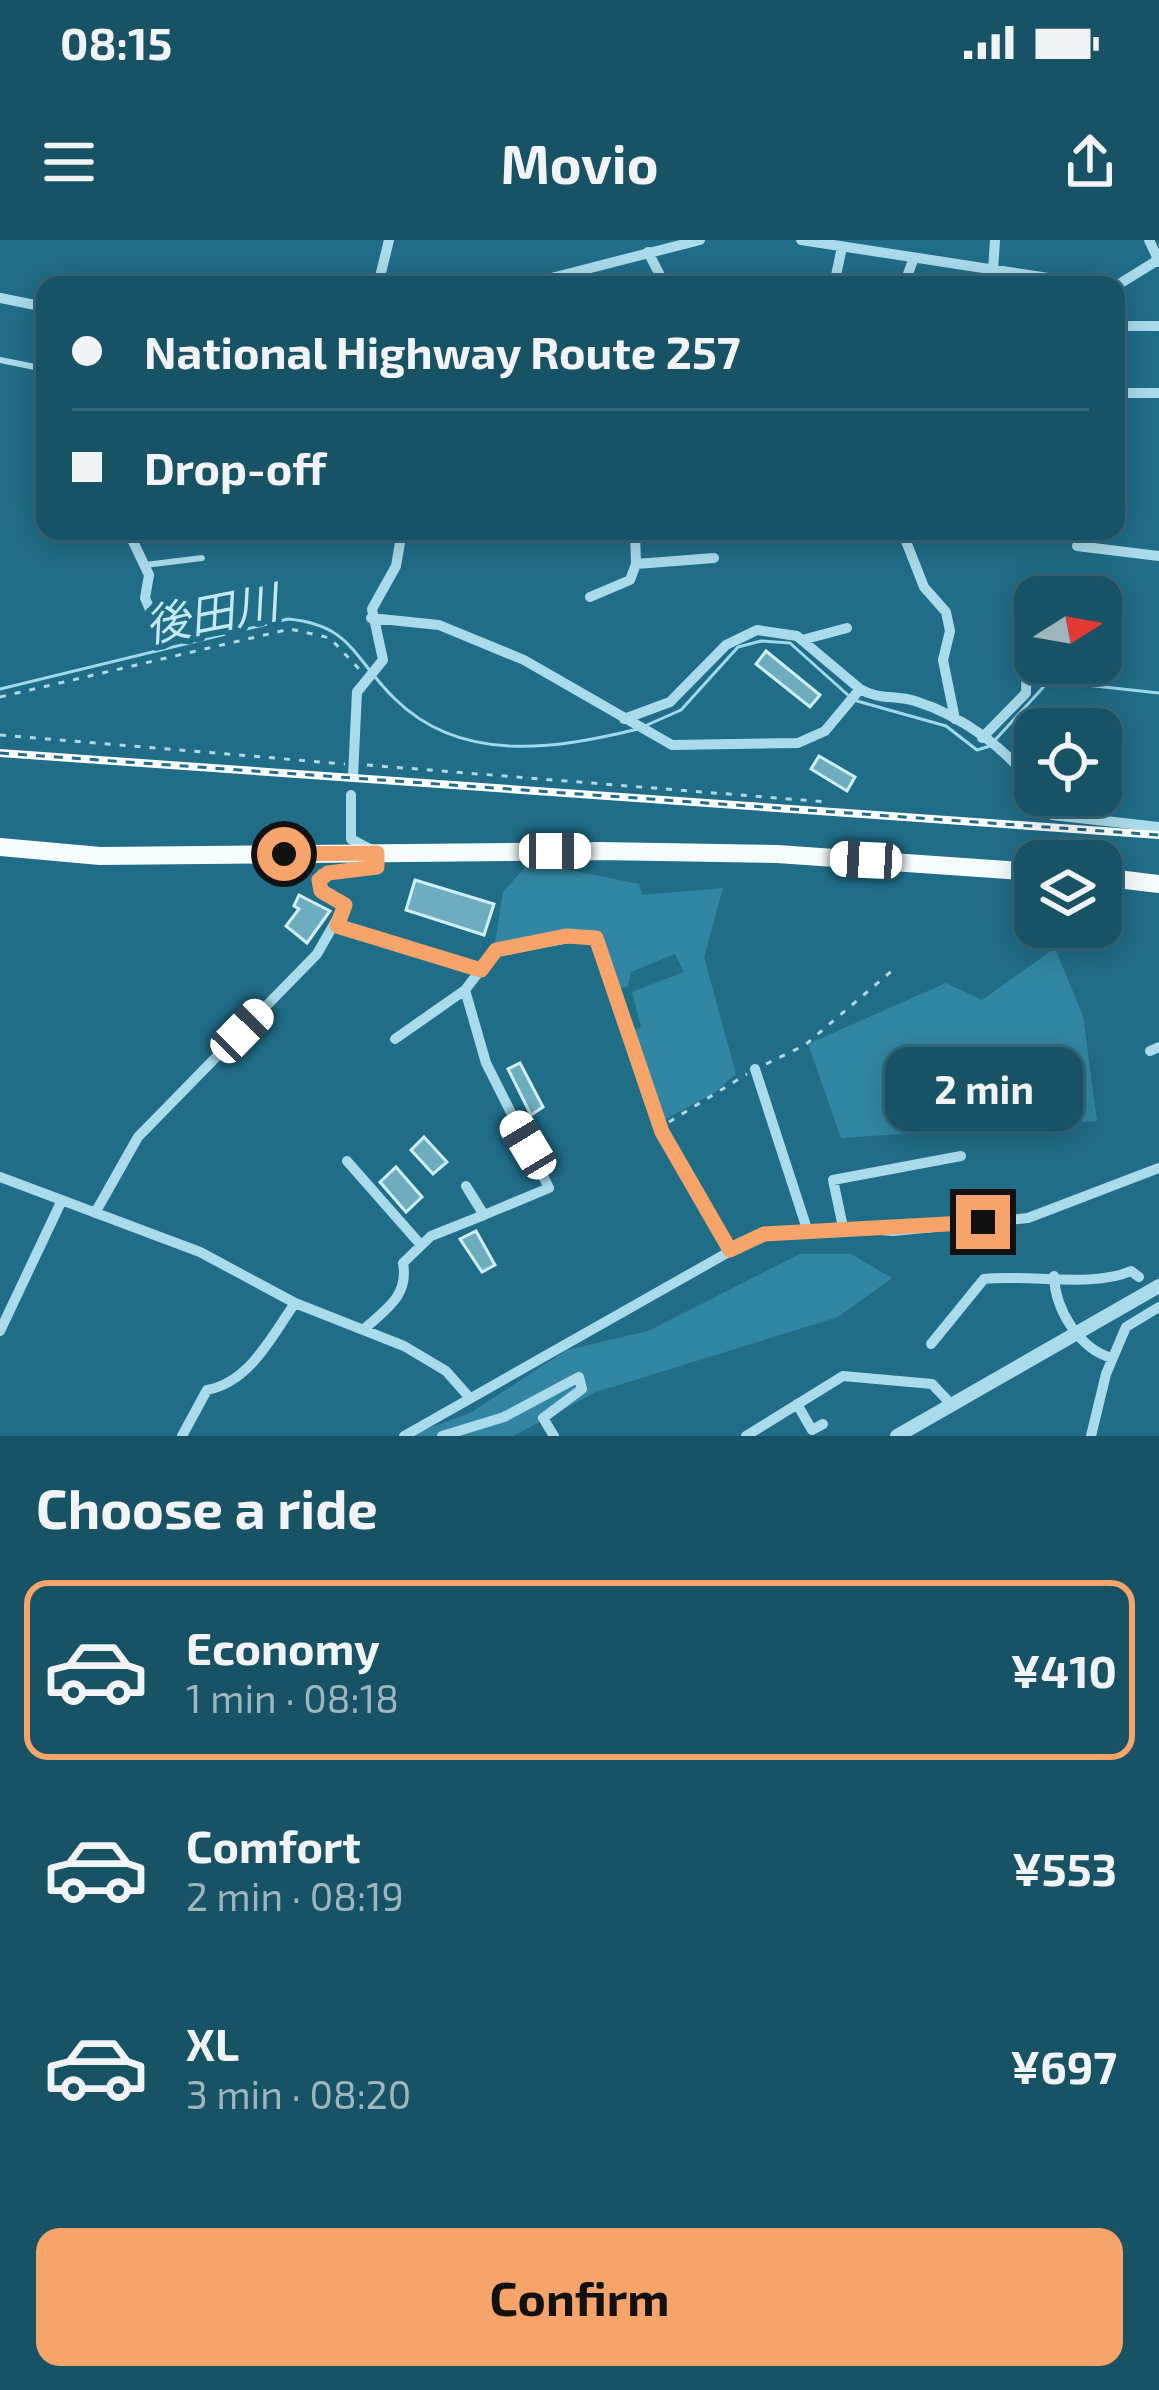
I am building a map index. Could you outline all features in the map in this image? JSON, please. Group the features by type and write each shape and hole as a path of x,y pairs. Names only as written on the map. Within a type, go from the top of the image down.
{"highway":[{"path":"0,848 100,856 777,854 1014,871"},
{"path":"1122,880 1159,884"}],"street":[{"path":"380,276 389,240"},
{"path":"552,276 645,246 700,240"},
{"path":"801,240 1028,276"},
{"path":"992,271 995,240"},
{"path":"1125,281 1159,260 1149,240"},
{"path":"645,246 660,276"},
{"path":"836,276 842,247"},
{"path":"907,276 913,260"},
{"path":"0,298 36,305"},
{"path":"1125,326 1159,326"},
{"path":"1125,393 1159,393"},
{"path":"132,540 145,565 145,598 152,614"},
{"path":"353,770 358,692 365,676 383,660 371,619 375,599 396,566 400,540"},
{"path":"590,597 630,580 636,564 635,540"},
{"path":"906,540 924,587 946,612 950,631 943,659 955,718"},
{"path":"1077,546 1159,556"},
{"path":"636,564 714,558"},
{"path":"371,619 439,625 524,660 650,736 688,746 790,746 825,731 856,694"},
{"path":"802,640 847,628"},
{"path":"626,721 670,702 741,636 772,629 802,640 856,694 912,700 955,718 999,748 1014,765"},
{"path":"983,739 1027,693 1027,684"},
{"path":"95,1213 138,1137 317,954 337,926 345,905 321,891 319,880 328,873 377,867 377,853 351,839 351,795"},
{"path":"1061,816 1159,827"},
{"path":"337,926 481,970"},
{"path":"395,1039 465,990 496,950 566,936 596,938 660,1127 730,1250"},
{"path":"364,1330 399,1298 406,1280 403,1263 420,1244 549,1188 486,1064 465,990"},
{"path":"755,1069 808,1232"},
{"path":"843,1227 832,1180 962,1156"},
{"path":"347,1162 420,1244"},
{"path":"404,1436 460,1409 469,1397 501,1384 758,1235 843,1227 893,1231 1048,1214 1159,1168"},
{"path":"0,1177 200,1252 295,1303 422,1354 469,1397"},
{"path":"466,1186 484,1215"},
{"path":"0,1331 62,1200"},
{"path":"932,1344 984,1279 1054,1276 1105,1281 1131,1271 1139,1277"},
{"path":"1054,1276 1056,1297 1077,1334 1087,1347 1112,1358"},
{"path":"897,1436 1159,1286"},
{"path":"182,1436 207,1390 228,1386 256,1358 295,1303"},
{"path":"1091,1436 1112,1358 1126,1328 1157,1306"},
{"path":"746,1436 834,1381 858,1375 932,1384 952,1405"},
{"path":"442,1436 504,1418 579,1377 582,1388 543,1418 542,1424 554,1436"},
{"path":"797,1404 812,1430 824,1424"}],"lane":[{"path":"0,360 36,368"},
{"path":"145,565 202,558"}],"path":[{"path":"0,697 290,629 330,638 365,676"},
{"path":"0,736 353,770 827,802"},
{"path":"660,1127 755,1069 805,1045 894,968"}],"shaded area":[{"path":"530,862 639,884 642,895 723,888 704,957 736,1074 714,1093 660,1122 631,1031 641,1027 632,992 684,972 675,954 631,972 628,986 615,990 593,931 494,949 503,892"},
{"path":"1055,948 1083,1016 1097,1121 841,1138 808,1044 946,983 982,1000"},
{"path":"800,1254 851,1254 892,1278 838,1317 596,1392 513,1436 408,1436 470,1413 567,1350 648,1331"}],"building":[{"path":"766,651 820,695 810,707 756,664"},
{"path":"819,756 855,777 847,791 811,769"},
{"path":"415,880 494,904 484,935 406,910"},
{"path":"299,895 330,911 307,943 286,926 299,909 294,906"},
{"path":"520,1063 543,1107 531,1115 508,1069"},
{"path":"424,1137 447,1162 433,1174 411,1150"},
{"path":"396,1167 422,1197 406,1212 380,1182"},
{"path":"476,1231 495,1265 482,1272 460,1239"}],"waterway":[{"name":"後田川","path":"0,689 288,619 309,622 339,636 394,698 449,734 479,743 542,746 638,729"},
{"name":"後田川","path":"647,725 681,710 738,647 761,641 790,643 849,696"},
{"name":"後田川","path":"996,739 1049,681 1159,693"},
{"name":"後田川","path":"857,701 946,726 977,750 990,746"}],"railway":[{"path":"0,753 1159,835"}],"route":[{"path":"284,854 377,853 377,867 322,874 321,891 345,905 337,926 481,970 496,950 566,936 596,938 662,1132 730,1250 764,1234 843,1227 893,1231 983,1222"}]}
